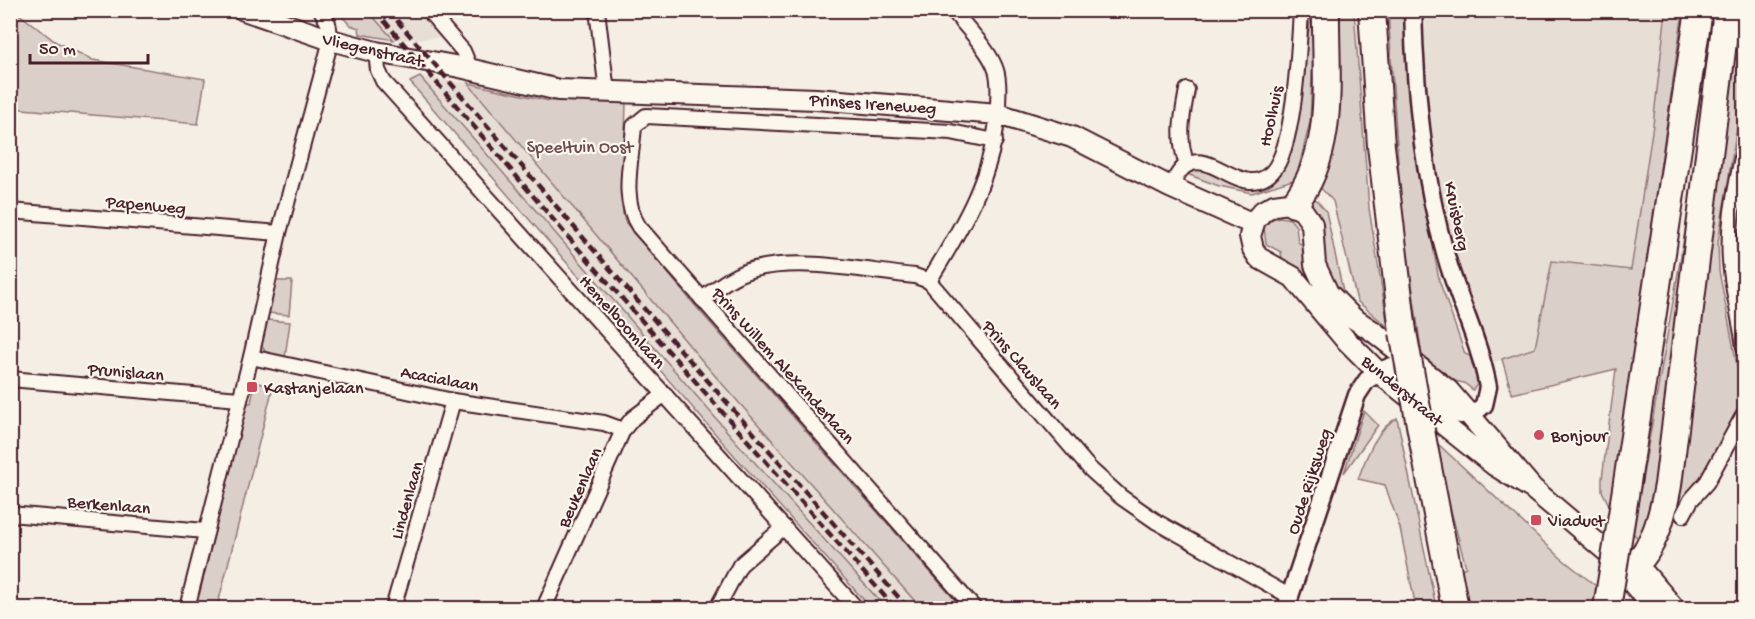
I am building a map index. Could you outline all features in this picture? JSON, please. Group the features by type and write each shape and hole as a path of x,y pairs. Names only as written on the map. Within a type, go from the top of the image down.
{"highway":[{"path":"1294,204 1306,187 1324,139 1326,10"},
{"path":"1372,10 1382,157 1403,332 1455,609"},
{"path":"1607,609 1668,195 1699,10"},
{"path":"1630,571 1642,559 1655,536 1668,484 1727,10"}],"main road":[{"name":"Vliegenstraat","path":"244,10 331,40 376,52 471,70"},
{"name":"Prinses Ireneweg","path":"471,70 559,90 668,92 816,99 998,114 1072,137 1170,187 1253,224"},
{"path":"1253,224 1269,207 1280,203 1294,204"},
{"name":"Bunderstraat","path":"1294,204 1303,211 1312,225 1314,259 1322,285 1338,304 1439,382 1533,489"},
{"name":"Bunderstraat","path":"1253,224 1250,241 1255,253 1263,261 1288,273 1344,338 1379,373 1494,465 1533,489 1630,571 1645,574 1674,609"},
{"path":"1379,373 1392,368 1401,369 1448,408 1471,417"},
{"name":"Bunderstraat","path":"1630,571 1634,585 1654,609"}],"street":[{"path":"187,609 251,357 279,233 331,40 328,23 321,10"},
{"path":"428,10 463,51 471,70"},
{"path":"597,10 607,92"},
{"path":"702,298 725,281 752,269 778,265 802,265 915,276 929,281 962,229 986,173 995,141 998,114 999,85 993,62 953,10"},
{"name":"Hoolhuis","path":"1187,165 1205,164 1248,181 1263,178 1276,167 1283,152 1296,84 1301,10"},
{"name":"Kruisberg","path":"1413,10 1414,55 1429,174 1445,255 1488,387 1484,405 1471,417"},
{"name":"Hemelboomlaan","path":"376,52 378,70 386,84 856,609"},
{"path":"1170,187 1187,165 1181,149 1179,132 1187,90"},
{"name":"Prins Willem Alexanderlaan","path":"974,609 639,227 631,214 629,199 636,121 646,116 951,132 995,141"},
{"path":"1744,147 1730,261 1744,347"},
{"name":"Papenweg","path":"10,211 279,233"},
{"name":"Prins Clauslaan","path":"929,281 1090,469 1120,497 1288,603"},
{"name":"Acacialaan","path":"251,357 453,401 604,423 623,430"},
{"name":"Oude Rijksweg","path":"1288,603 1357,395 1367,380 1379,373"},
{"name":"Prunislaan","path":"10,379 239,399"},
{"name":"Beukenlaan","path":"544,609 623,430 633,418 665,394"},
{"name":"Lindenlaan","path":"393,609 453,401"},
{"path":"1683,515 1691,500 1707,482 1744,414"},
{"name":"Berkenlaan","path":"10,514 205,531"},
{"path":"717,609 740,565 784,527"}],"shaded area":[{"path":"368,11 420,11 443,38 394,40"},
{"path":"1419,11 1683,11 1640,280 1562,344 1491,363 1448,238 1432,167"},
{"path":"420,77 468,83 710,370 921,608 886,608 739,445"}],"green space":[{"path":"10,11 15,11 56,42 93,60 205,79 198,124 11,108"},
{"path":"337,11 368,11 394,40 360,34 359,28 350,25"},
{"path":"1312,11 1315,11 1310,122 1296,179 1252,193 1219,186 1187,174 1198,168 1268,182 1301,77"},
{"path":"1330,11 1354,11 1369,208 1388,327 1357,301 1333,201 1314,181"},
{"path":"1388,11 1405,11 1423,182 1435,258 1439,280 1465,354 1470,356 1478,383 1473,390 1464,383 1450,380 1422,356 1401,206"},
{"path":"1666,11 1683,11 1611,509 1602,491 1602,479 1616,369 1512,394 1502,359 1535,348 1552,261 1631,270 1653,125"},
{"path":"1732,11 1744,11 1744,85 1718,242 1719,271 1744,403 1694,489 1669,513"},
{"path":"420,77 739,445 886,608 871,608 725,445 410,82"},
{"name":"Speeltuin Oost","path":"468,83 549,101 626,101 623,213 625,222 698,309 962,608 921,608 710,370"},
{"path":"1310,193 1326,211 1343,292 1354,307 1335,295 1304,203"},
{"path":"1690,203 1663,484 1643,544 1633,533"},
{"path":"1280,217 1290,219 1296,226 1298,242 1304,246 1317,290 1282,259 1281,252 1266,244 1264,227 1272,219"},
{"path":"276,281 292,281 289,315 268,313"},
{"path":"267,320 290,322 285,357 266,353 261,344"},
{"path":"255,382 273,387 217,608 196,608 246,403 251,403"},
{"path":"1364,411 1378,425 1344,473 1362,417"},
{"path":"1397,418 1436,608 1416,608 1400,528 1385,485 1358,479 1368,453 1383,429"},
{"path":"1438,444 1561,558 1596,586 1593,608 1467,608 1459,570 1466,567 1447,496"}],"railway":[{"path":"375,10 568,237 895,608"},
{"path":"388,10 640,304 908,608"}],"place":[{"name":"Kastanjelaan","path":"252,387"},
{"name":"Bonjour","path":"1539,435"},
{"name":"Viaduct","path":"1536,520"}]}
